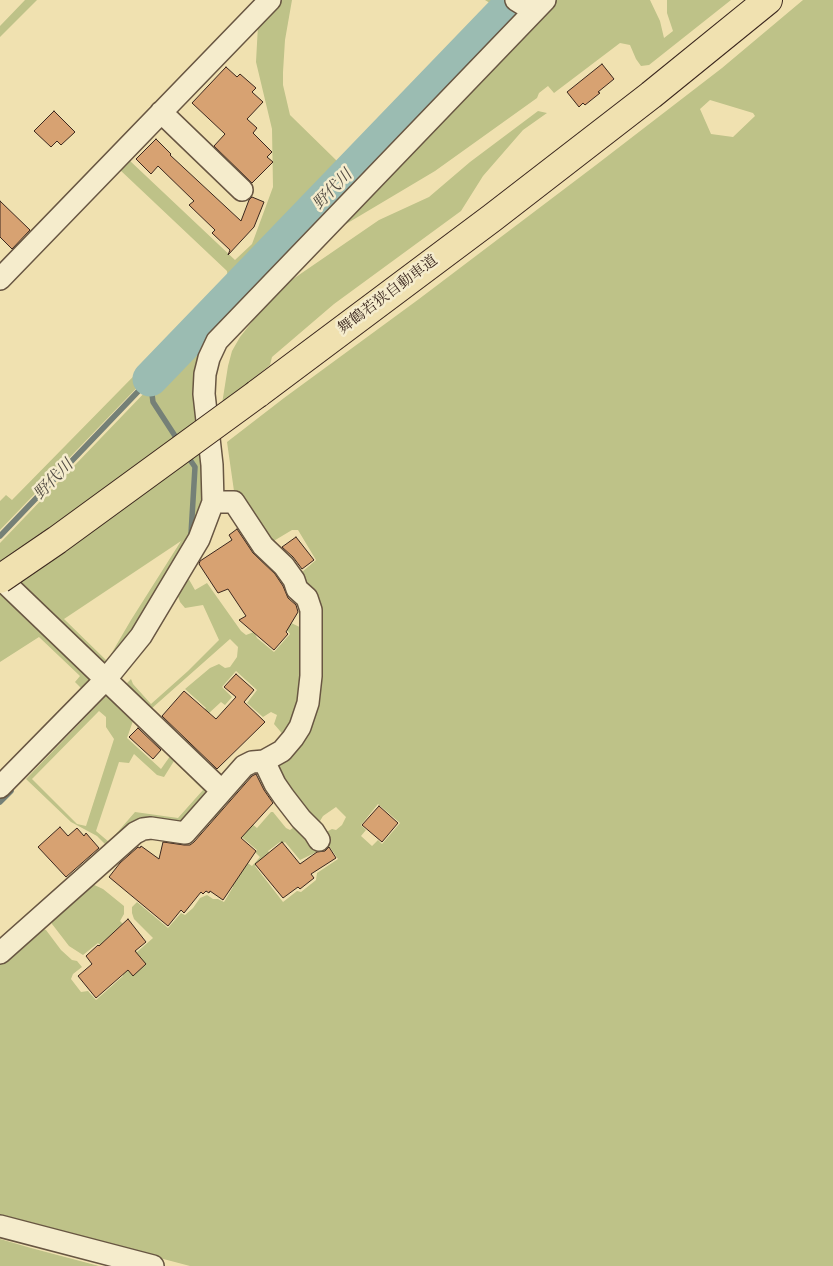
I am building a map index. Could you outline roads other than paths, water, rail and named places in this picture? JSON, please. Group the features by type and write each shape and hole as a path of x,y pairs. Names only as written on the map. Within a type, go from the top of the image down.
{"highway":[{"name":"舞鶴若狭自動車道","path":"0,578 58,540 257,394 499,212 651,95 768,0"}],"street":[{"path":"0,279 270,0"},
{"path":"0,787 106,679 141,636 199,540 213,502 212,465 204,394 209,358 217,341 530,4"},
{"path":"162,112 242,190"},
{"path":"0,953 135,834 143,829 151,828 185,833 244,766 252,762 264,761 282,751 294,738 308,703 311,676 311,610 307,598 297,589 294,580 284,566 263,546 234,502 213,502"},
{"path":"0,578 222,791"},
{"path":"264,761 275,784 284,797 319,840"},
{"path":"0,1226 153,1266"}],"waterway":[{"name":"野代川","path":"150,379 515,0"},
{"name":"野代川","path":"150,379 153,402 179,442"},
{"name":"野代川","path":"0,536 150,379"},
{"name":"野代川","path":"186,454 195,467 191,534"},
{"name":"野代川","path":"0,802 11,791"}]}
